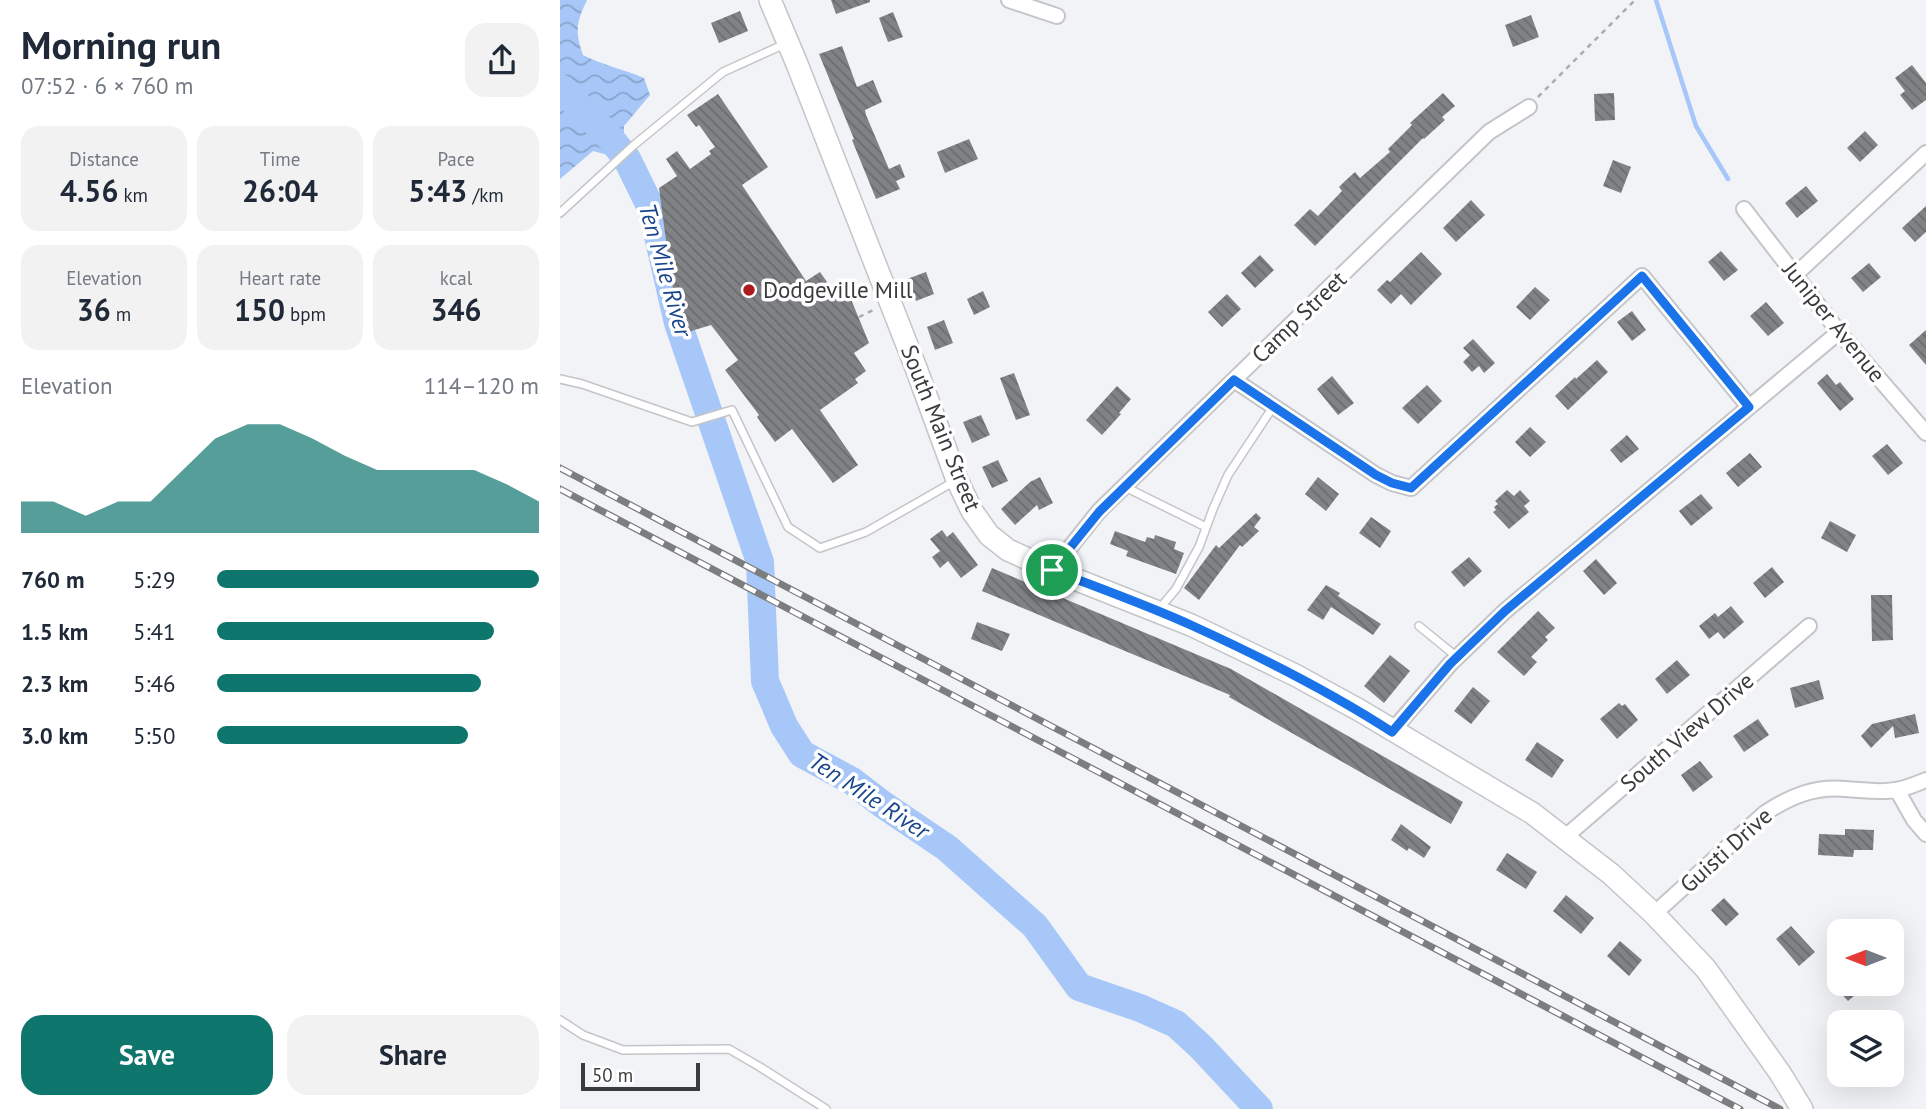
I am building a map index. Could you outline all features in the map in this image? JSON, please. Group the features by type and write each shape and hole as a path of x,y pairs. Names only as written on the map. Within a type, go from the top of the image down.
{"main road":[{"name":"South Main Street","path":"770,0 916,368 957,480 972,511 989,535 1009,550 1052,570 1191,625 1295,675 1532,813 1611,874 1654,914 1706,969 1780,1073 1802,1109"}],"street":[{"path":"1009,0 1057,16"},
{"name":"Camp Street","path":"1052,570 1099,512 1489,132 1529,107"},
{"path":"1795,275 1926,153"},
{"name":"Juniper Avenue","path":"1744,209 1839,332 1926,433"},
{"path":"1234,380 1376,475 1411,488 1642,276 1749,407"},
{"path":"1392,732 1457,657 1505,611 1839,332"},
{"name":"South View Drive","path":"1564,838 1810,626"},
{"name":"Guisti Drive","path":"1654,914 1765,813 1784,801 1801,793 1823,789 1844,788 1880,792 1897,790 1926,780"},
{"path":"1897,790 1914,820 1926,834"}],"lane":[{"path":"560,213 634,145 723,72 788,43"},
{"path":"560,379 595,388 692,422 732,410 788,527 820,548 866,532 957,480"},
{"path":"1157,612 1176,589 1199,547 1228,475 1273,407"},
{"path":"1124,487 1206,527"},
{"path":"1419,626 1457,657"},
{"path":"560,1020 583,1035 623,1051 729,1049 826,1109"}],"path":[{"path":"1529,107 1635,0"},
{"path":"859,317 873,310"}],"water":[{"path":"560,0 587,0 578,27 583,55 644,78 650,95 624,126 624,135 635,154 617,169 608,155 593,151 560,179"}],"building":[{"path":"831,0 870,0 870,2 836,14"},
{"path":"740,11 748,31 719,43 711,23"},
{"path":"893,12 903,37 888,42 879,18"},
{"path":"1531,15 1539,37 1513,47 1505,25"},
{"path":"842,46 857,87 873,80 882,102 865,110 866,115 889,169 900,164 905,177 896,181 900,189 876,199 819,54"},
{"path":"1912,65 1926,83 1926,100 1912,110 1900,95 1905,91 1895,78"},
{"path":"1443,93 1455,106 1442,117 1445,120 1423,138 1315,246 1294,225 1310,209 1318,216 1342,191 1339,187 1345,181 1355,172 1360,178 1390,152 1388,149 1412,125 1410,123"},
{"path":"1614,93 1615,120 1595,121 1594,94"},
{"name":"Dodgeville Mill","path":"718,94 768,167 742,185 806,281 820,272 839,299 848,292 869,343 854,353 866,371 855,379 858,383 820,410 858,465 833,483 792,429 775,442 757,417 759,415 725,370 738,360 711,325 688,332 673,288 659,188 677,176 666,159 677,151 690,169 711,154 709,151 715,147 699,125 696,127 687,115"},
{"path":"1865,131 1878,145 1860,162 1847,148"},
{"path":"969,139 978,159 945,173 937,152"},
{"path":"1613,160 1631,167 1621,193 1603,186"},
{"path":"1806,186 1818,201 1797,218 1785,203"},
{"path":"1471,200 1485,215 1456,242 1443,228"},
{"path":"1926,206 1926,232 1915,242 1902,228"},
{"path":"1721,251 1738,270 1724,281 1708,262"},
{"path":"1421,252 1442,274 1411,305 1401,294 1391,304 1377,290 1387,280 1390,282"},
{"path":"1260,255 1274,270 1255,288 1241,273"},
{"path":"1869,263 1881,277 1863,292 1851,278"},
{"path":"926,272 934,294 916,301 907,279"},
{"path":"1535,287 1550,300 1530,320 1516,307"},
{"path":"983,291 990,307 974,315 967,299"},
{"path":"1227,294 1241,309 1222,327 1208,312"},
{"path":"1766,302 1784,323 1768,336 1750,316"},
{"path":"1632,311 1646,330 1632,341 1617,322"},
{"path":"944,320 953,343 935,350 927,327"},
{"path":"1926,330 1926,365 1909,345"},
{"path":"1473,339 1495,363 1484,373 1479,366 1472,372 1463,362 1470,355 1463,348"},
{"path":"1597,360 1608,372 1568,410 1555,396"},
{"path":"1014,373 1030,415 1016,420 1000,378"},
{"path":"1827,374 1836,385 1840,382 1854,399 1840,411 1817,383"},
{"path":"1332,376 1354,403 1338,415 1317,389"},
{"path":"1427,385 1442,401 1418,424 1402,408"},
{"path":"1117,386 1131,399 1102,435 1086,420"},
{"path":"981,415 990,435 972,443 963,422"},
{"path":"1530,427 1546,442 1530,457 1515,442"},
{"path":"1627,435 1639,449 1621,463 1610,450"},
{"path":"1887,444 1903,463 1888,475 1872,456"},
{"path":"1750,453 1762,467 1738,487 1726,473"},
{"path":"998,460 1008,481 992,488 982,467"},
{"path":"1040,477 1053,503 1039,510 1037,505 1015,525 1001,509 1030,482"},
{"path":"1318,477 1339,494 1326,511 1305,494"},
{"path":"1507,490 1514,496 1520,490 1530,501 1524,506 1529,512 1509,529 1493,512 1498,504 1495,501"},
{"path":"1701,494 1713,508 1691,526 1679,511"},
{"path":"1256,513 1261,518 1254,527 1259,531 1242,547 1240,545 1199,600 1184,588 1216,545 1219,548"},
{"path":"1371,517 1391,531 1380,548 1359,533"},
{"path":"1830,521 1856,535 1847,552 1821,538"},
{"path":"942,530 947,537 953,532 978,565 961,578 948,561 940,568 932,557 940,551 930,539"},
{"path":"1115,531 1145,542 1147,537 1154,539 1155,535 1176,542 1174,549 1184,553 1176,574 1126,556 1128,551 1110,544"},
{"path":"1469,557 1482,571 1464,587 1451,572"},
{"path":"1596,559 1617,583 1604,595 1583,571"},
{"path":"1772,567 1784,582 1765,598 1753,583"},
{"path":"992,568 1231,669 1463,802 1451,824 1229,697 1230,695 982,591"},
{"path":"1326,585 1381,624 1373,635 1331,607 1323,620 1307,610"},
{"path":"1871,595 1892,595 1893,640 1872,641"},
{"path":"1731,606 1744,622 1724,639 1718,632 1709,639 1699,626 1715,613 1718,617"},
{"path":"1538,611 1555,628 1545,637 1548,640 1531,657 1537,662 1524,676 1497,652"},
{"path":"977,622 1010,634 1002,651 971,639"},
{"path":"1390,655 1410,671 1384,703 1364,686"},
{"path":"1677,660 1690,675 1667,694 1655,679"},
{"path":"1819,680 1824,699 1795,708 1790,688"},
{"path":"1473,687 1490,701 1471,724 1454,711"},
{"path":"1619,703 1622,706 1625,704 1638,720 1617,739 1600,719"},
{"path":"1915,714 1919,733 1895,738 1893,726 1871,748 1861,736 1872,724"},
{"path":"1758,719 1769,735 1744,752 1733,736"},
{"path":"1537,742 1564,760 1552,778 1525,760"},
{"path":"1700,761 1713,777 1693,792 1681,775"},
{"path":"1401,824 1431,847 1424,858 1391,840"},
{"path":"1845,829 1874,830 1873,850 1854,850 1853,857 1818,855 1819,834 1845,835"},
{"path":"1507,853 1537,872 1526,889 1496,870"},
{"path":"1566,895 1594,918 1581,934 1553,911"},
{"path":"1724,898 1739,914 1726,926 1711,910"},
{"path":"1791,926 1815,952 1799,966 1776,939"},
{"path":"1620,941 1642,960 1629,976 1607,956"}],"waterway":[{"path":"1656,0 1696,126 1728,179"},
{"name":"Ten Mile River","path":"560,88 607,134 627,159 652,210 678,323 760,562 765,681 784,726 802,754 852,781 947,848 1035,926 1079,987 1140,1008 1176,1024 1259,1109"}],"railway":[{"path":"560,468 1780,1109"},
{"path":"560,489 1740,1109"}],"place":[{"name":"Dodgeville Mill","path":"749,290"}],"route":[{"path":"1642,276 1749,407 1505,611 1450,664 1392,732 1359,710 1295,675 1191,625 1052,570 1099,512 1234,380 1376,475 1411,488 1642,276"}]}
